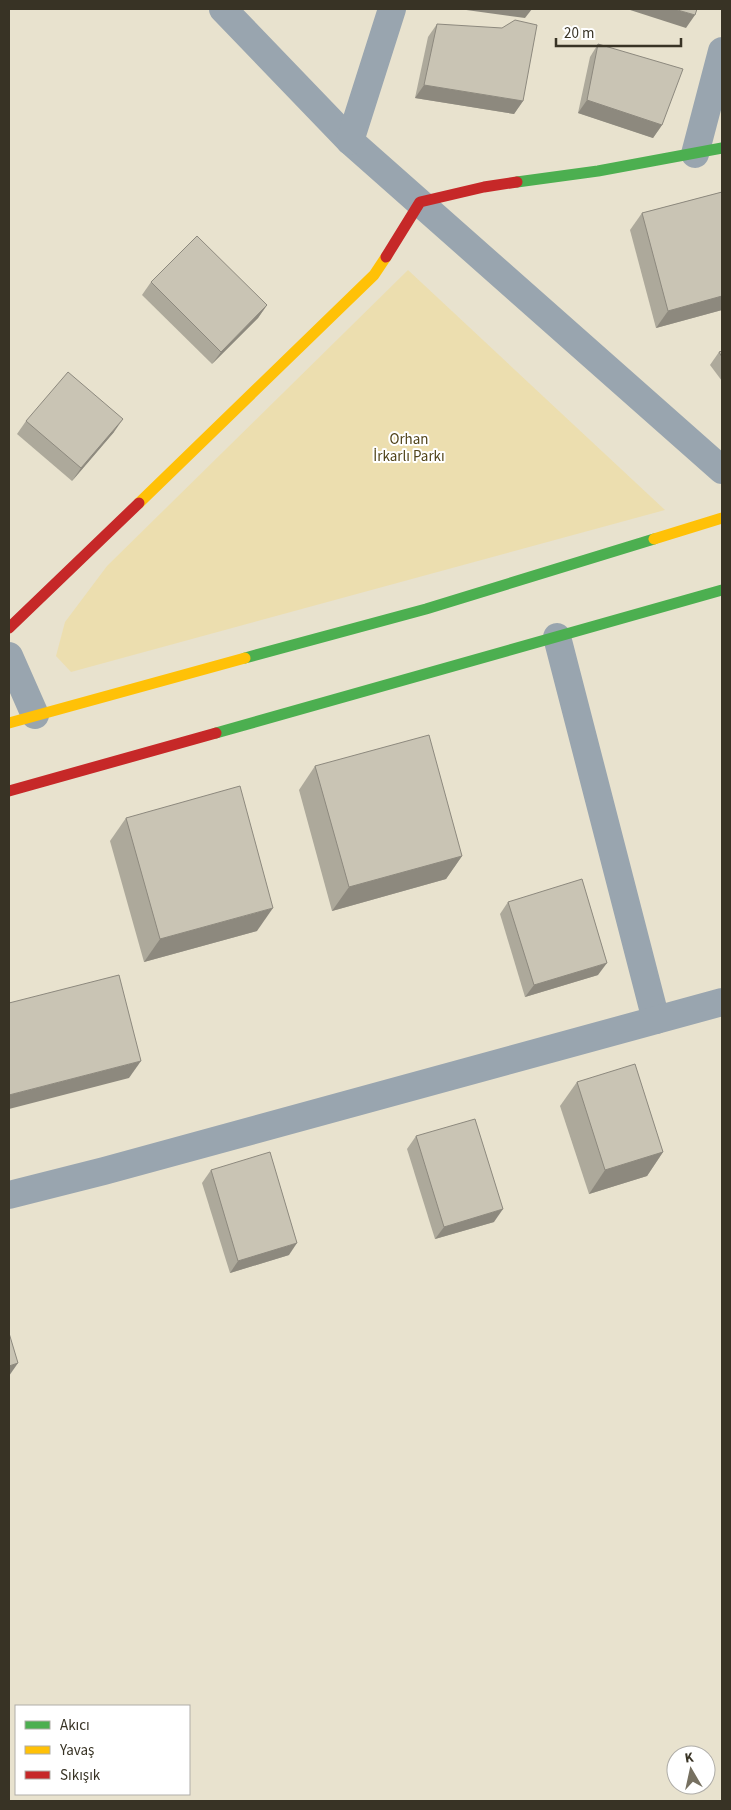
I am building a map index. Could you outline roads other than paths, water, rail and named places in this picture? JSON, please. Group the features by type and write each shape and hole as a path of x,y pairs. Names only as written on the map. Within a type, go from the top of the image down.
{"street":[{"path":"223,9 350,141 722,470"},
{"path":"350,141 392,9"},
{"path":"695,154 722,51"},
{"path":"9,628 374,275 420,202 484,186 598,171 722,148"},
{"path":"9,723 426,609 722,518"},
{"path":"9,791 722,590"},
{"path":"556,637 656,1020"},
{"path":"9,656 35,716"},
{"path":"9,1195 123,1166 722,1002"}],"park label":[{"name":"Orhan İrkarlı Parkı","path":"409,448"}]}
